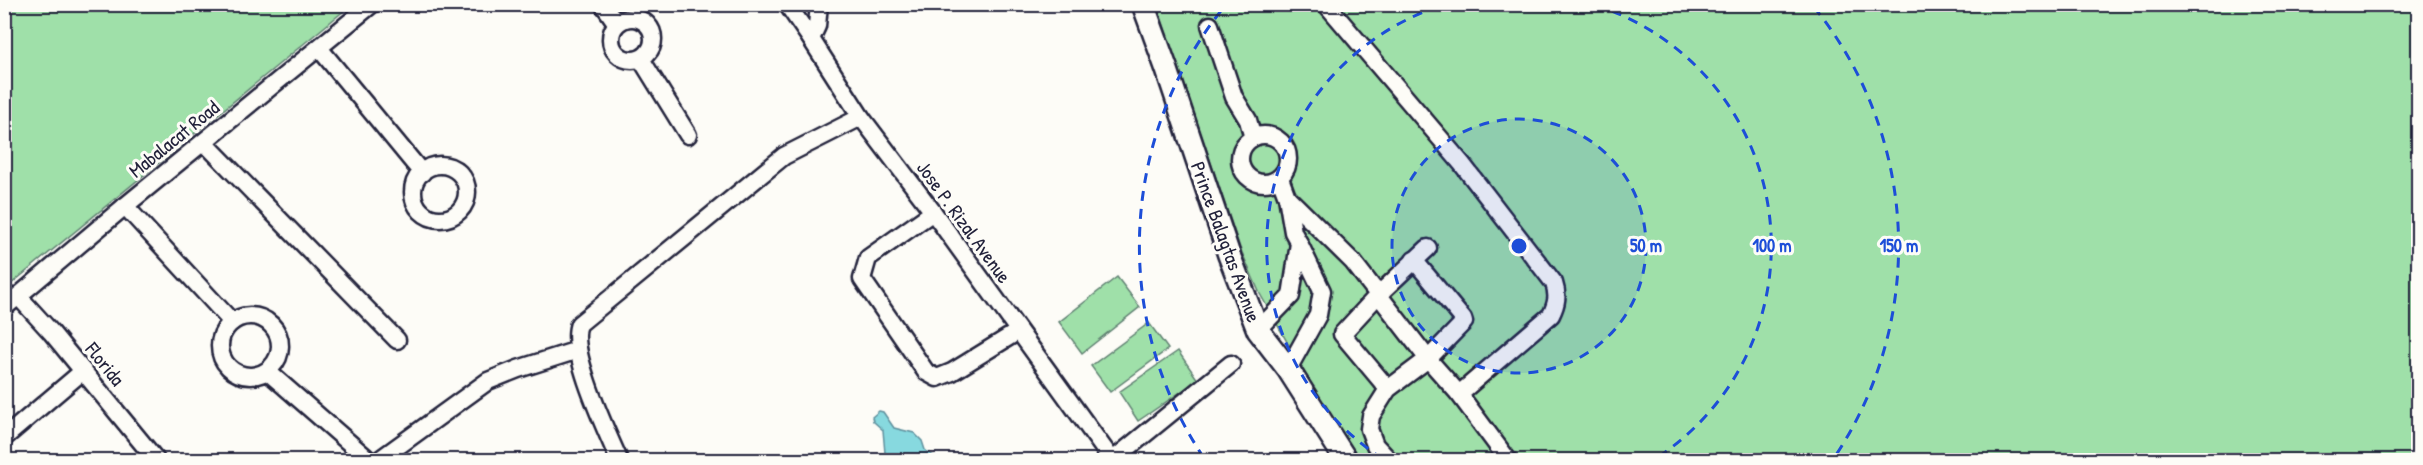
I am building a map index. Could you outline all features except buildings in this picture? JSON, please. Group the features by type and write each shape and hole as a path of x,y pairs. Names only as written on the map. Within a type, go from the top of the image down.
{"main road":[{"name":"Prince Balagtas Avenue","path":"1143,4 1229,255 1258,330 1288,369 1346,460"}],"street":[{"name":"Mabalacat Road","path":"4,308 372,4"},
{"path":"603,4 617,24"},
{"name":"Jose P. Rizal Avenue","path":"787,4 861,117 1113,460"},
{"path":"812,39 817,26 819,4"},
{"path":"1326,4 1462,164 1554,283 1557,292 1556,304 1551,315 1459,394"},
{"path":"630,17 644,21 650,26 654,40 652,48 641,59 625,59 614,50 611,37 617,24 630,17"},
{"path":"1210,25 1234,97 1248,120 1253,138"},
{"path":"319,48 422,173"},
{"path":"641,59 688,135"},
{"path":"618,460 590,390 578,350 579,324 784,156 861,117"},
{"path":"1264,135 1276,138 1284,146 1289,157 1287,169 1280,178 1268,184 1255,182 1245,174 1240,161 1243,148 1253,138 1264,135"},
{"path":"204,142 397,340"},
{"path":"1280,178 1287,197 1293,232 1322,291 1318,315 1288,369"},
{"path":"1287,197 1353,262 1428,359 1459,394 1508,460"},
{"path":"125,206 232,322"},
{"path":"933,212 868,258 862,279 926,372 937,378 952,372 1017,332"},
{"path":"1258,330 1291,296 1299,243"},
{"path":"1388,389 1342,334 1428,248"},
{"path":"1389,460 1375,445 1368,429 1371,416 1388,389 1428,359 1462,325 1463,319 1414,260"},
{"name":"Florida","path":"19,297 156,460"},
{"path":"255,316 274,329 280,344 280,352 273,366 267,371 252,377 245,377 237,374 225,364 221,357 220,341 226,327 232,322 239,318 255,316"},
{"path":"379,460 488,381 578,350"},
{"path":"1113,460 1231,364"},
{"path":"4,438 83,371"},
{"path":"267,371 369,460"}],"green space":[{"path":"5,4 351,4 351,5 5,289"},
{"path":"1157,5 2418,5 2418,460 1359,460 1303,370 1260,294 1240,248"},
{"path":"1117,277 1140,307 1082,353 1059,322"},
{"path":"1149,323 1168,349 1110,392 1091,366"},
{"path":"1178,351 1198,380 1138,421 1119,392"}],"water":[{"path":"879,411 883,412 894,428 914,433 922,441 925,450 939,460 904,460 885,453 883,430 873,421 872,417"}]}
